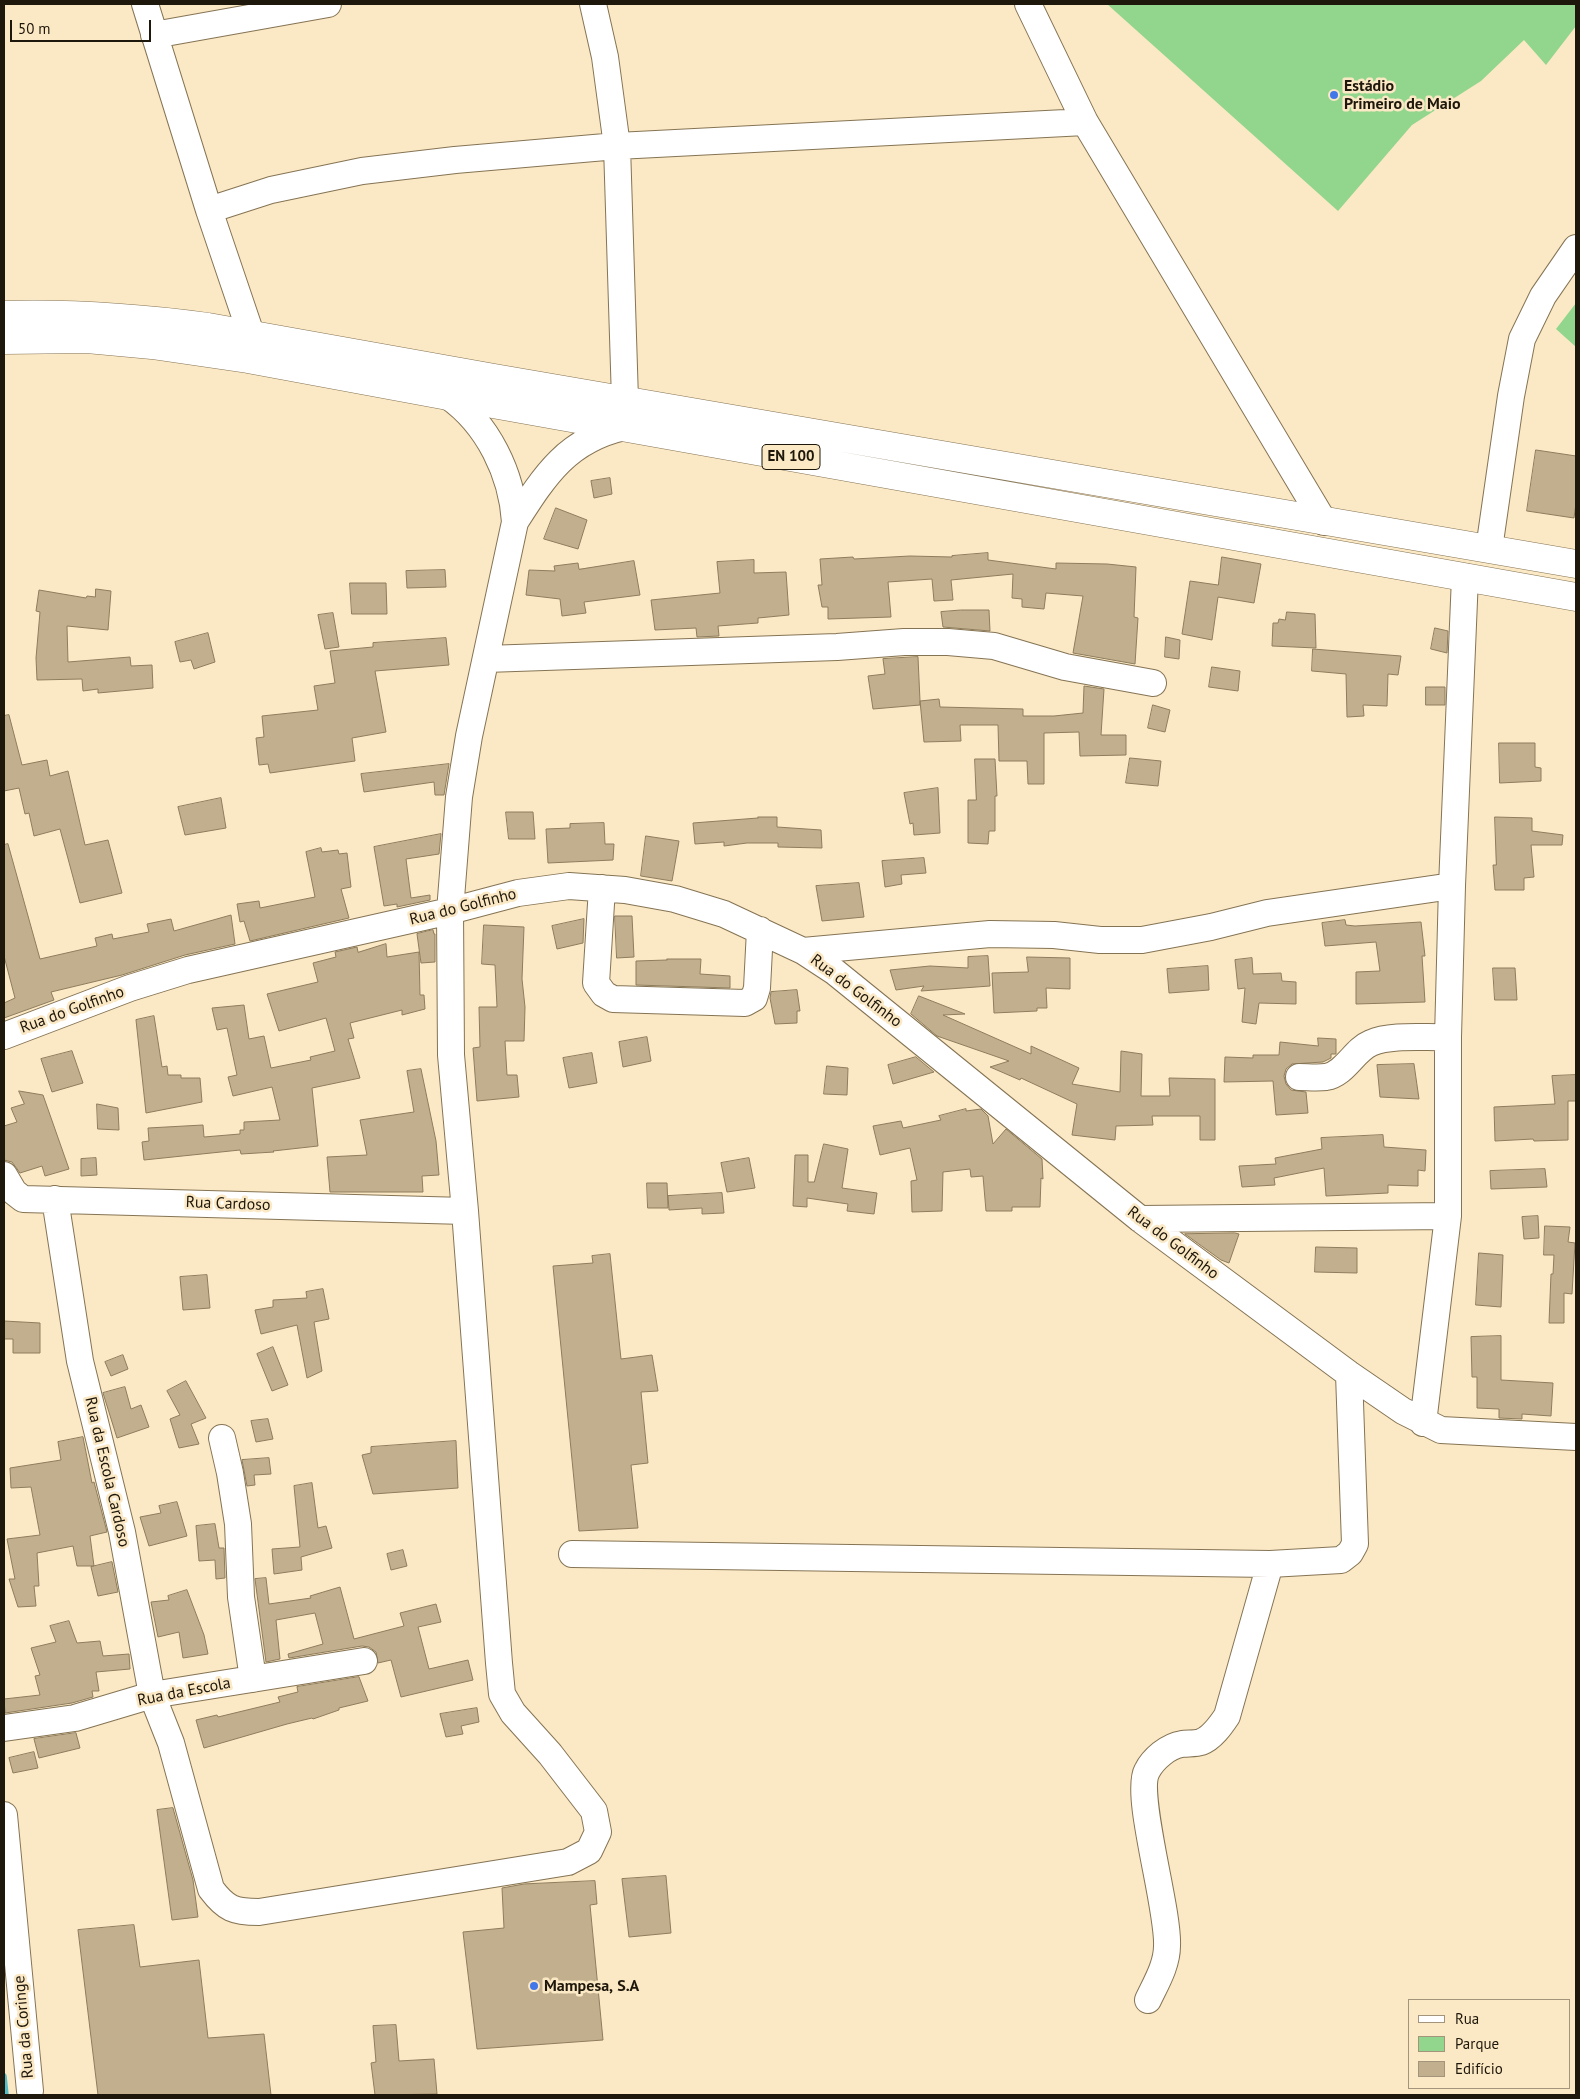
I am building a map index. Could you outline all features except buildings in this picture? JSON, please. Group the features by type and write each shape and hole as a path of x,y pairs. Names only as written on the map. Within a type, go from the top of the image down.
{"main road":[{"name":"EN 100","path":"4,315 69,314 129,318 166,321 251,334 1324,522 1576,564"},
{"name":"EN 100","path":"4,340 87,339 152,345 248,359 1576,597"}],"street":[{"path":"145,4 209,210 251,334"},
{"path":"154,35 328,4"},
{"path":"593,4 605,57 617,146 625,400"},
{"path":"1028,4 1085,122 1324,522"},
{"path":"209,210 271,190 362,171 455,160 617,146 1085,122"},
{"path":"1489,549 1511,396 1522,339 1544,296 1576,248"},
{"path":"448,396 461,406 478,425 495,452 512,493 515,522"},
{"path":"515,522 557,463 581,444 604,431 624,427"},
{"name":"Rua da Escola Cardoso","path":"55,1199 80,1361 122,1532 152,1695 172,1743 210,1889 222,1904 238,1912 259,1912 568,1862 590,1851 598,1832 594,1811 550,1754 513,1713 502,1694 465,1211 451,1055 450,911 459,797 468,736 515,522"},
{"path":"1424,1423 1448,1216 1448,1037 1452,886 1465,577"},
{"path":"486,659 837,647 896,642 948,642 994,646 1065,667 1153,683"},
{"name":"Rua do Golfinho","path":"4,1036 121,991 188,970 450,911 518,893 569,886 626,890 675,899 724,914 760,930 803,951 842,978 1140,1219 1349,1374 1424,1423 1441,1430 1576,1437"},
{"path":"803,951 990,934 1054,935 1100,940 1142,940 1211,927 1267,913 1452,886"},
{"path":"602,888 596,983 604,994 613,999 745,1003 754,998 757,988 760,930"},
{"path":"1299,1077 1326,1077 1336,1073 1357,1052 1371,1043 1387,1039 1448,1037"},
{"name":"Rua Cardoso","path":"4,1175 18,1197 23,1199 465,1211"},
{"path":"1140,1219 1448,1216"},
{"path":"572,1554 1270,1564 1341,1560 1350,1554 1356,1544 1349,1374"},
{"path":"222,1438 238,1524 241,1597 252,1679"},
{"path":"1148,2000 1161,1974 1168,1949 1167,1928 1146,1808 1143,1778 1148,1768 1168,1748 1180,1744 1201,1742 1217,1730 1227,1716 1270,1564"},
{"name":"Rua da Escola","path":"4,1728 75,1718 152,1695 364,1661"},
{"name":"Rua da Coringe","path":"4,1815 30,2091"}],"green space":[{"name":"Estádio Primeiro de Maio","path":"1107,4 1576,4 1576,26 1546,65 1524,40 1481,81 1412,125 1338,211"},
{"path":"1576,303 1576,347 1556,329"}],"waterway":[{"path":"4,2076 6,2095"}],"place":[{"name":"Estádio Primeiro de Maio","path":"1334,95"},
{"name":"Mampesa, S.A","path":"534,1986"}]}
